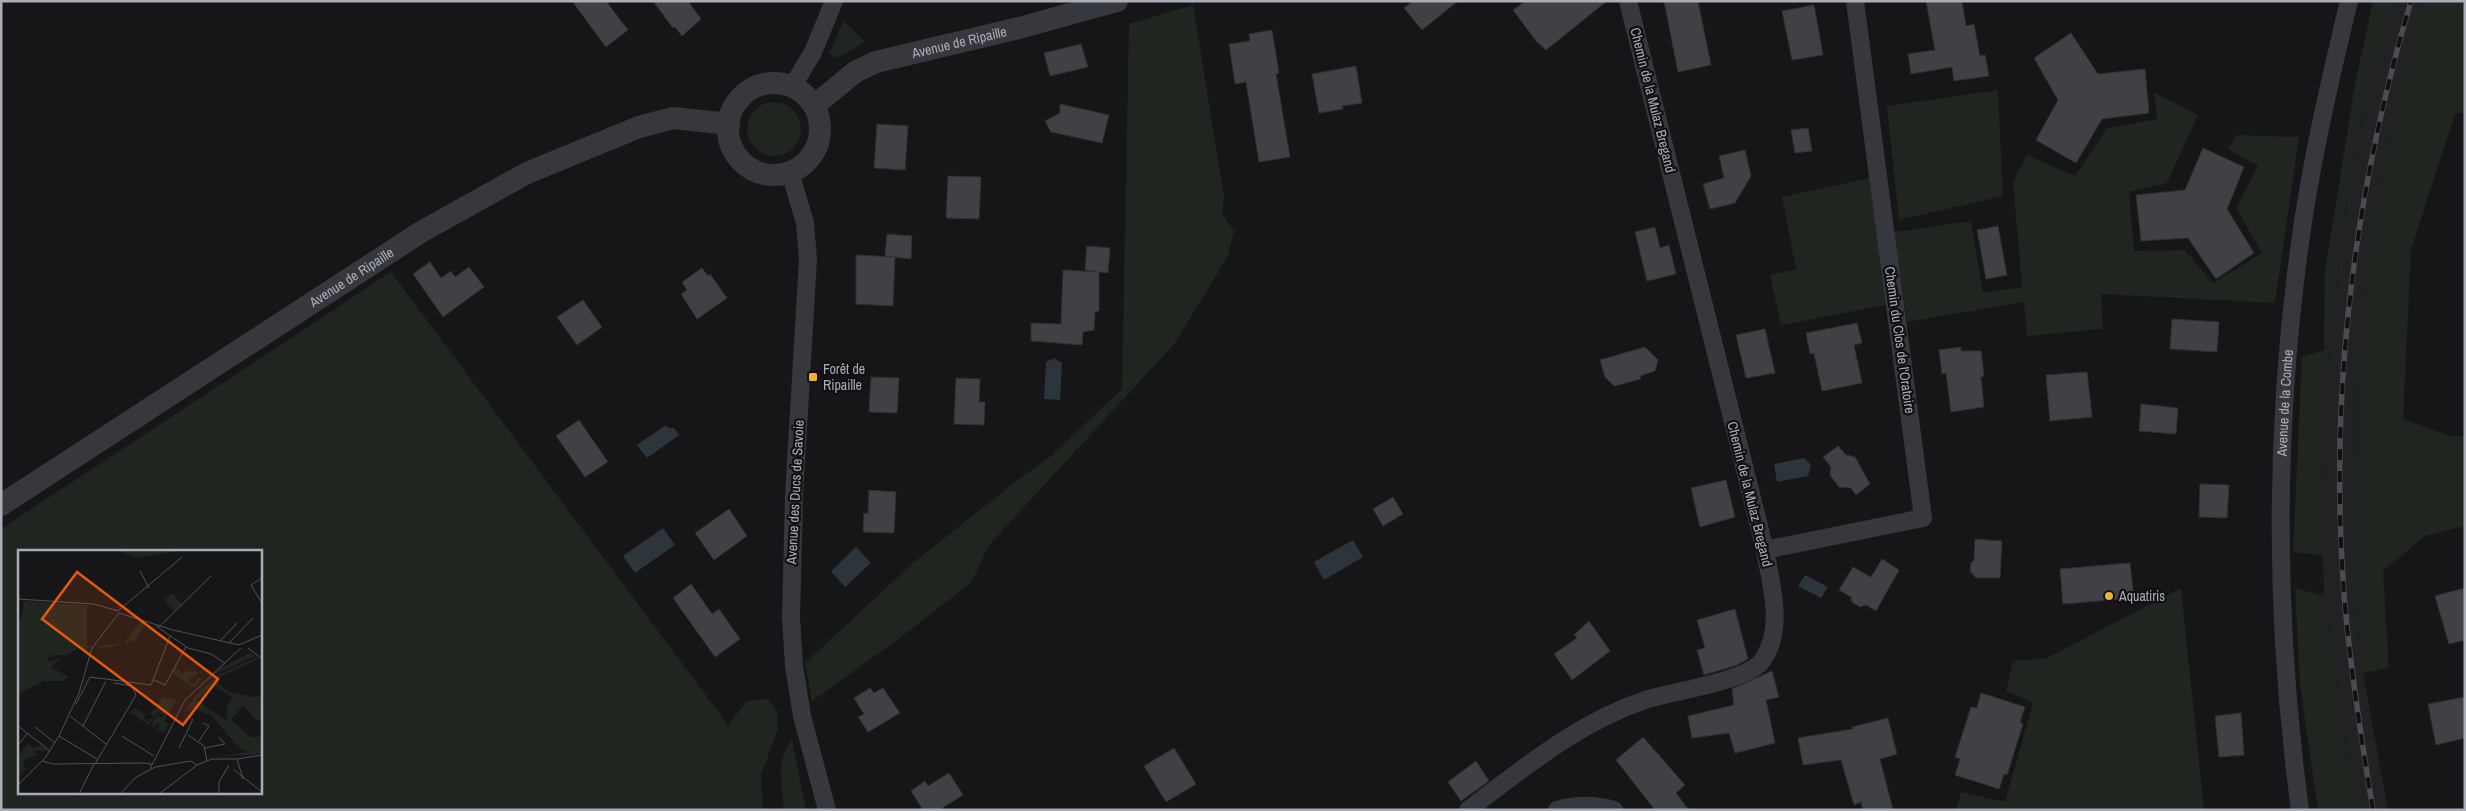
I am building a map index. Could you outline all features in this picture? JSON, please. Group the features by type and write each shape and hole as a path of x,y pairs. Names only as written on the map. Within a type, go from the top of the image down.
{"street":[{"path":"792,87 812,52 834,1"},
{"name":"Avenue de Ripaille","path":"814,106 855,72 876,62 1019,28 1117,1"},
{"name":"Chemin de la Mulaz Bregand","path":"1468,810 1547,751 1594,721 1645,700 1728,679 1754,669 1767,652 1775,622 1765,550 1628,1"},
{"name":"Chemin du Clos de l'Oratoire","path":"1765,550 1924,518 1855,1"},
{"name":"Avenue de la Combe","path":"2300,810 2289,722 2282,617 2280,509 2284,404 2291,317 2310,182 2349,1"},
{"path":"771,83 792,87 804,94 814,106 820,126 816,147 804,164 790,172 771,175 758,172 747,166 737,156 731,144 729,124 734,106 748,92 771,83"},
{"name":"Avenue de Ripaille","path":"1,505 421,232 491,192 564,157 654,122 683,118 729,124"},
{"name":"Avenue des Ducs de Savoie","path":"790,172 805,223 808,259 794,496 791,618 794,666 802,716 809,750 827,810"},
{"path":"1557,810 1576,805 1595,805 1614,810"}],"shaded area":[{"path":"2373,1 2393,1 2368,86 2344,214 2327,366 2321,502 2323,556 2293,552 2302,357 2324,350 2325,270 2356,79"},
{"path":"2393,1 2424,1 2398,95 2373,221 2358,371 2356,592 2363,673 2388,810 2354,810 2324,596 2321,502 2327,366 2344,214 2368,86"},
{"path":"2424,1 2465,1 2465,112 2455,114 2411,250 2403,419 2453,437 2465,436 2465,526 2425,536 2383,571 2389,668 2363,673 2356,592 2358,371 2373,221 2398,95"},
{"path":"1193,5 1224,196 1222,214 1234,231 1228,256 1175,343 989,545 971,583 893,643 812,701 805,663 913,563 1015,482 1051,456 1122,389 1129,24"},
{"path":"844,21 865,42 837,58 829,53"},
{"path":"1998,90 2003,196 1899,220 1887,106"},
{"path":"2154,92 2198,115 2167,183 2129,192 2134,251 2185,250 2213,283 2262,253 2236,208 2258,166 2228,149 2236,135 2299,137 2275,303 2101,294 2103,329 2027,336 2024,302 1907,322 1894,232 1971,221 1983,293 2022,287 2013,182 2027,155 2075,176 2107,128 2157,119"},
{"path":"774,102 784,104 793,110 799,119 801,129 799,139 793,148 784,154 774,156 764,154 755,148 749,139 747,129 749,119 755,110 764,104"},
{"path":"1870,178 1886,305 1781,325 1770,275 1796,269 1782,197"},
{"path":"391,272 728,725 747,701 767,699 777,711 778,729 761,775 763,810 1,810 1,529"},
{"path":"1054,358 1062,363 1060,400 1044,399 1046,362"},
{"path":"666,425 668,428 674,428 679,435 647,458 637,445"},
{"path":"1804,458 1811,465 1808,476 1777,482 1774,464"},
{"path":"663,528 675,545 635,573 623,556"},
{"path":"1353,540 1363,557 1324,580 1314,562"},
{"path":"856,547 871,563 845,587 831,571"},
{"path":"1805,575 1828,587 1821,598 1798,586"},
{"path":"2181,588 2204,810 1956,810 1961,792 2005,802 2033,703 2006,691 2013,661 2047,658"},
{"path":"2295,588 2324,596 2354,810 2318,810 2300,685"},
{"path":"792,740 806,810 784,810 781,765 783,756"}],"building":[{"path":"572,1 606,1 628,30 606,47"},
{"path":"653,1 688,1 701,19 682,36 675,27 673,28"},
{"path":"1413,1 1458,1 1422,30 1404,8"},
{"path":"1526,1 1607,1 1546,50 1537,42 1513,10"},
{"path":"1664,1 1698,1 1711,65 1678,72"},
{"path":"1926,1 1962,1 1966,26 1974,24 1980,56 1985,55 1989,76 1954,81 1952,67 1911,74 1908,54 1935,50"},
{"path":"1814,5 1823,55 1792,60 1782,11"},
{"path":"1272,30 1279,73 1276,74 1290,157 1259,162 1246,82 1235,84 1229,44 1250,41 1249,34"},
{"path":"2071,33 2098,74 2145,69 2149,113 2102,119 2076,163 2036,140 2058,100 2034,58"},
{"path":"1081,44 1088,67 1050,76 1044,53"},
{"path":"1356,66 1362,103 1342,106 1343,109 1319,113 1312,74"},
{"path":"1060,104 1109,115 1102,143 1051,132 1045,121 1060,113"},
{"path":"877,124 908,126 905,170 874,168"},
{"path":"1808,128 1812,151 1795,153 1791,130"},
{"path":"2203,148 2244,167 2227,209 2254,253 2216,279 2188,238 2141,241 2136,195 2185,190"},
{"path":"1745,150 1751,176 1735,203 1710,209 1703,184 1724,178 1719,156"},
{"path":"948,176 981,177 979,219 946,218"},
{"path":"1998,226 2007,275 1986,279 1977,230"},
{"path":"1655,227 1660,248 1669,245 1676,274 1647,281 1635,232"},
{"path":"887,234 912,236 911,259 885,256"},
{"path":"1087,246 1110,248 1108,273 1099,272 1099,311 1095,312 1094,330 1083,332 1082,345 1031,341 1031,323 1061,324 1063,270 1097,272 1085,270"},
{"path":"856,255 895,257 893,306 856,304"},
{"path":"430,262 441,278 451,271 455,277 469,267 484,287 443,317 413,274"},
{"path":"702,268 708,276 710,274 727,298 697,319 681,294 687,290 682,282"},
{"path":"583,300 602,327 577,345 557,317"},
{"path":"2172,319 2219,322 2217,352 2170,349"},
{"path":"1857,323 1862,343 1854,345 1862,383 1822,391 1814,353 1810,354 1806,333"},
{"path":"1765,329 1775,373 1746,378 1736,335"},
{"path":"1645,347 1658,360 1655,371 1640,376 1641,379 1614,386 1605,377 1600,360"},
{"path":"1961,347 1961,351 1981,351 1984,376 1981,377 1984,407 1951,412 1946,373 1942,374 1939,350"},
{"path":"2087,372 2092,417 2050,421 2046,375"},
{"path":"871,377 899,378 897,413 869,412"},
{"path":"956,378 980,379 979,402 985,402 984,425 954,424"},
{"path":"2141,404 2178,408 2176,434 2139,431"},
{"path":"579,420 608,462 585,477 556,436"},
{"path":"1838,446 1846,455 1855,457 1870,484 1856,495 1851,488 1839,487 1830,475 1831,467 1823,457"},
{"path":"1726,480 1735,517 1700,527 1691,488"},
{"path":"2200,484 2229,485 2227,518 2199,517"},
{"path":"869,490 896,492 894,533 863,532 864,513 868,514"},
{"path":"1393,497 1403,514 1383,526 1373,509"},
{"path":"729,509 747,536 714,560 695,533"},
{"path":"1975,539 2002,541 2000,578 1976,578 1970,571 1971,563 1974,560"},
{"path":"1882,559 1899,570 1876,611 1866,605 1860,607 1852,602 1851,597 1839,590 1853,567 1871,577"},
{"path":"2130,563 2134,598 2063,604 2060,569"},
{"path":"691,584 712,614 719,609 740,639 715,657 673,598"},
{"path":"2465,588 2465,640 2449,644 2435,596"},
{"path":"1735,609 1748,659 1737,665 1704,675 1697,650 1705,648 1697,620"},
{"path":"1589,621 1610,651 1572,680 1554,654 1577,638 1574,635"},
{"path":"1772,671 1779,697 1766,700 1775,743 1735,753 1729,733 1692,738 1688,716 1734,705 1732,689"},
{"path":"870,688 874,693 883,688 900,713 868,732 858,717 864,714 854,698"},
{"path":"1981,693 2025,707 2020,722 2023,724 2007,775 2004,774 1999,789 1955,775 1960,759 1955,757 1971,707 1977,708"},
{"path":"2465,697 2465,738 2436,745 2428,704"},
{"path":"2241,713 2244,755 2219,757 2215,716"},
{"path":"1888,718 1897,754 1880,759 1893,810 1863,810 1861,802 1854,805 1841,760 1803,765 1798,738 1853,729 1852,727"},
{"path":"1643,737 1685,785 1676,793 1689,810 1655,810 1616,760"},
{"path":"1174,748 1196,784 1166,802 1144,766"},
{"path":"1476,761 1489,781 1461,801 1448,782"},
{"path":"949,773 963,795 939,810 923,810 911,791 925,781 928,786"}],"railway":[{"path":"2373,810 2356,702 2344,594 2340,519 2340,444 2350,294 2361,220 2374,147 2391,73 2411,1"}],"place":[{"name":"Forêt de Ripaille","path":"813,377"},
{"name":"Aquatiris","path":"2109,596"}]}
